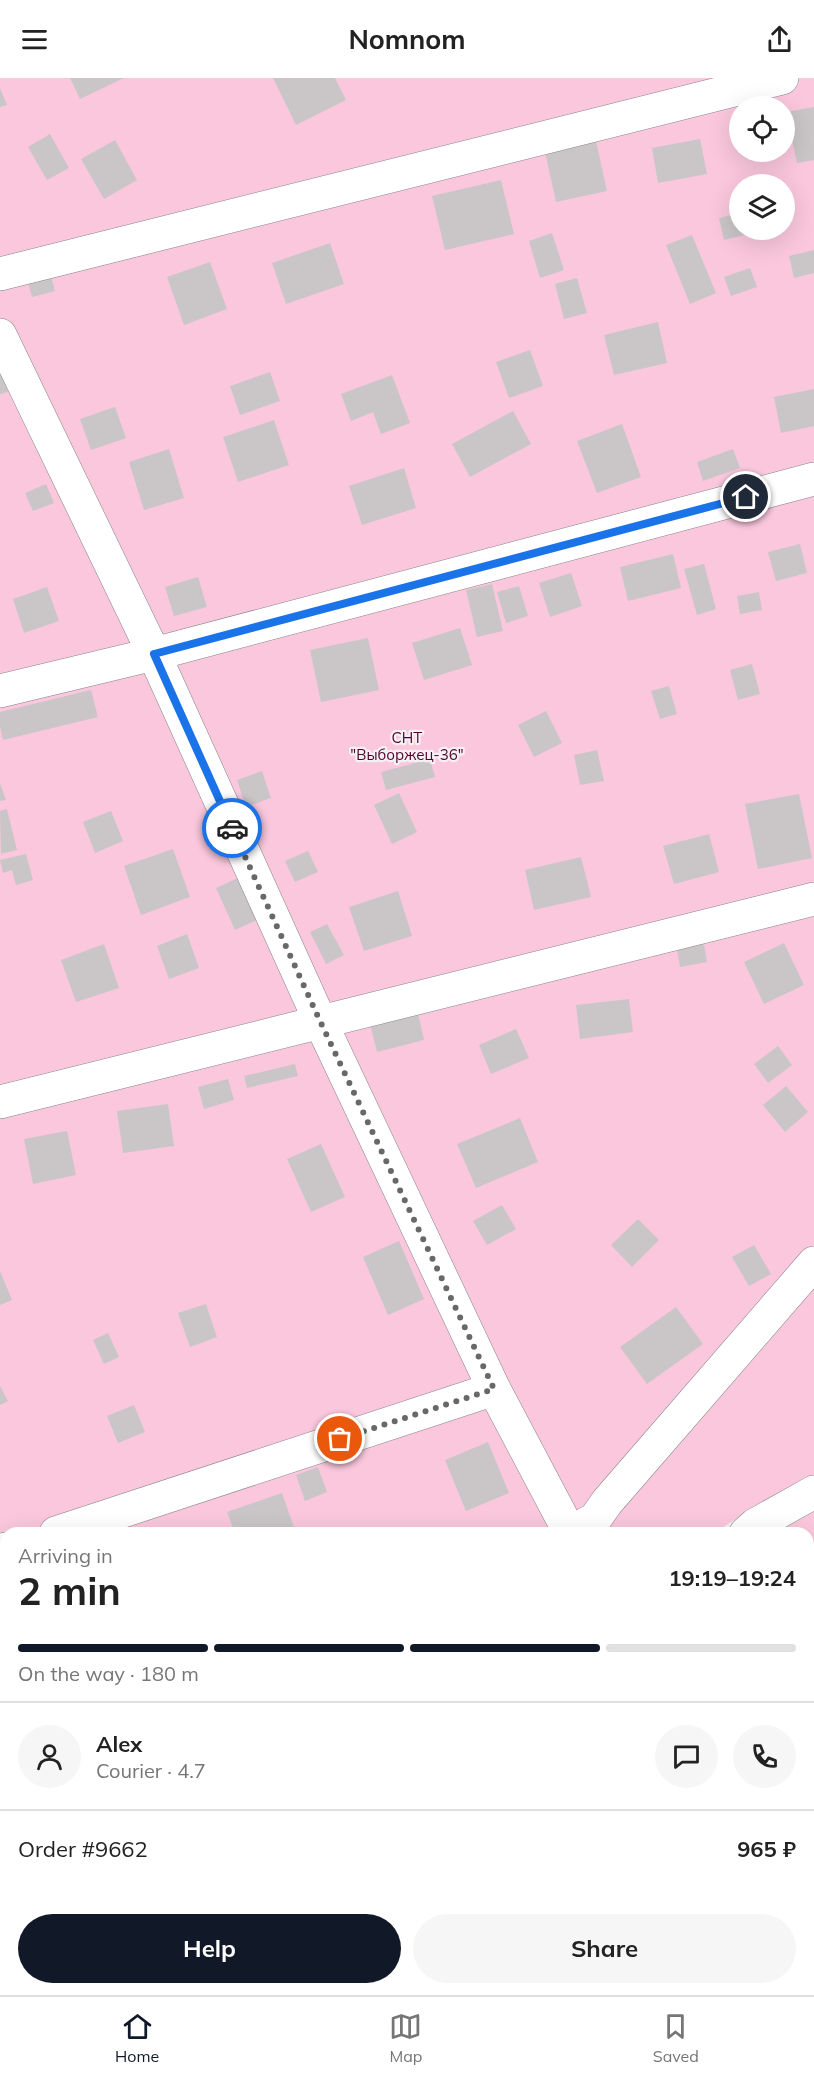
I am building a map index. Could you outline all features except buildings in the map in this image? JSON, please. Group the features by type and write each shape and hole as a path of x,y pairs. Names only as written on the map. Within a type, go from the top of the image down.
{"street":[{"path":"0,274 782,78"},
{"path":"0,335 154,654 320,1021 494,1389 567,1527"},
{"path":"0,691 154,654 814,479"},
{"path":"0,1102 814,899"},
{"path":"581,1527 595,1519 630,1475 814,1263"},
{"path":"74,1527 494,1389"},
{"path":"753,1527 814,1492"}],"green space":[{"name":"СНТ \"Выборжец-36\"","path":"0,78 814,78 814,1478 723,1527 0,1527"},
{"path":"814,1491 814,1527 756,1527"}],"way so far":[{"path":"232,828 320,1021 494,1389 340,1439"}],"route":[{"path":"232,828 154,654 746,497"}]}
